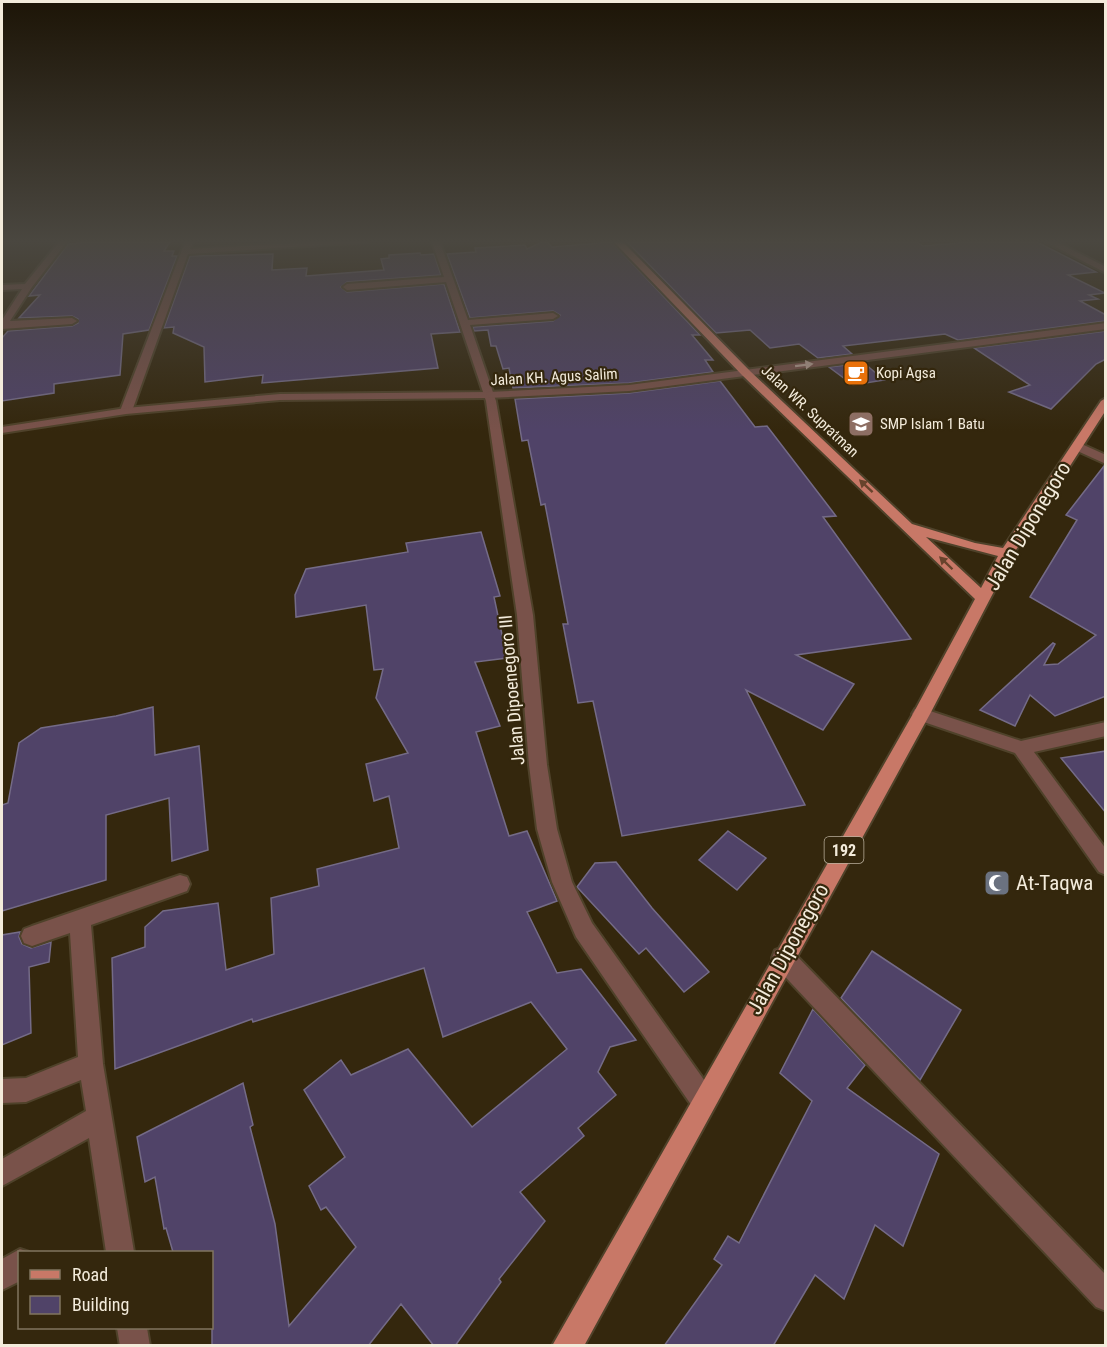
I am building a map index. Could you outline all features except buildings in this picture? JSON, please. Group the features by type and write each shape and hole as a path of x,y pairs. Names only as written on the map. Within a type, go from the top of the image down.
{"main road":[{"name":"Jalan WR. Supratman","path":"679,305 746,373 983,599"},
{"name":"Jalan Diponegoro","path":"567,1346 921,714 1007,553 1106,401"},
{"path":"908,526 960,544 1007,553"}],"street":[{"path":"2,325 15,305"},
{"path":"126,411 167,305"},
{"name":"Jalan Dipoenegoro III","path":"459,305 491,400 525,615 538,765 547,829 562,882 584,930 703,1100"},
{"path":"465,323 553,316"},
{"path":"2,325 72,321"},
{"name":"Jalan KH. Agus Salim","path":"2,430 126,411 280,397 488,395 629,388 1106,326"},
{"path":"1077,446 1106,460"},
{"path":"921,714 1021,748 1106,729"},
{"path":"1021,748 1106,866"},
{"path":"32,936 180,884"},
{"path":"80,919 91,1064 120,1251"},
{"path":"783,958 1106,1297"},
{"path":"2,1091 26,1090 91,1064"},
{"path":"2,1173 99,1118"},
{"path":"2,1276 18,1264"},
{"path":"132,1329 135,1346"}],"place":[{"name":"Kopi Agsa","path":"856,373"},
{"name":"SMP Islam 1 Batu","path":"861,424"},
{"name":"At-Taqwa","path":"997,883"}]}
